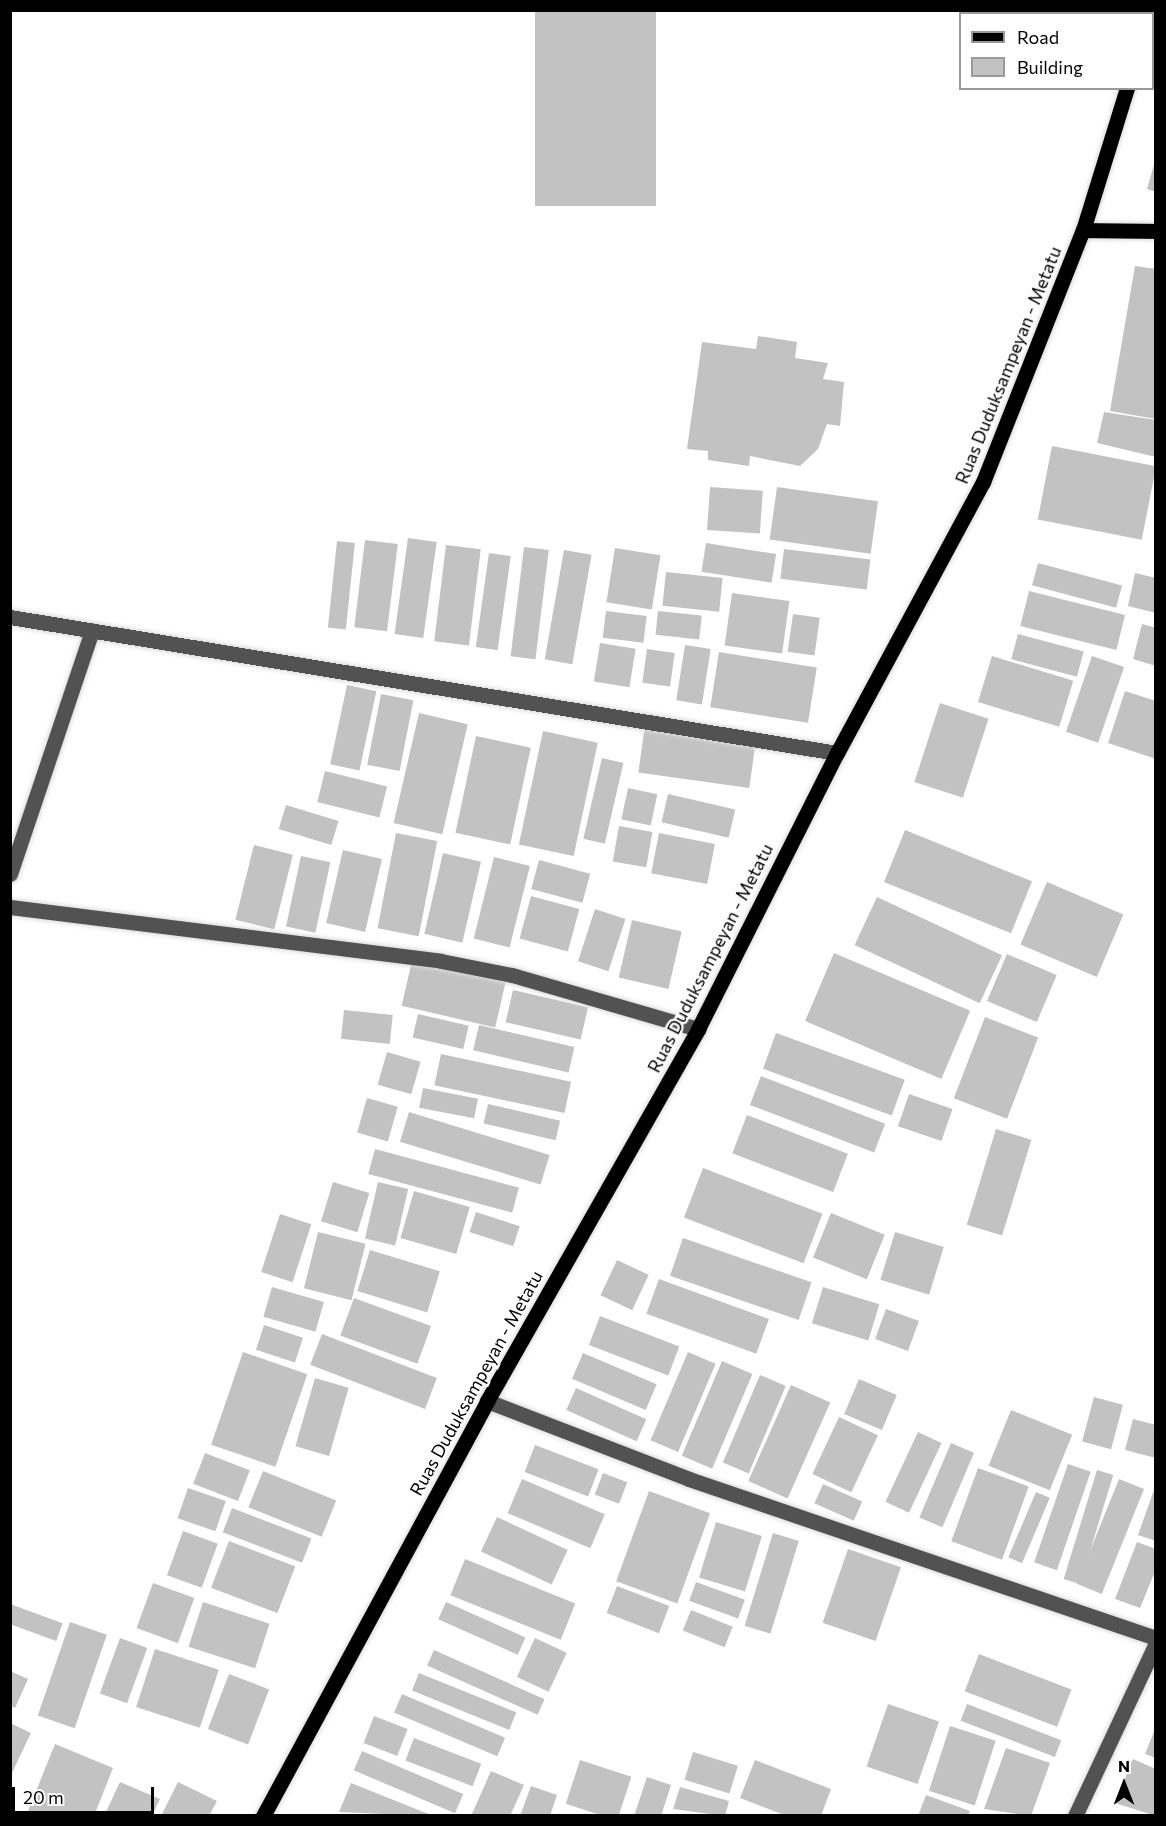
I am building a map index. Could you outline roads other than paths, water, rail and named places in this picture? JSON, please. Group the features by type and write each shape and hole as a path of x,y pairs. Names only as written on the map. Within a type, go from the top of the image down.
{"main road":[{"name":"Ruas Duduksampeyan - Metatu","path":"263,1815 487,1401 698,1029 837,753 983,482 1083,230 1126,90"},
{"path":"1083,230 1155,231"}],"street":[{"path":"10,617 837,753"},
{"path":"10,874 92,630"},
{"path":"10,907 441,961 512,975 698,1029"},
{"path":"487,1401 689,1479 1155,1638"},
{"path":"1075,1815 1155,1643"}]}
